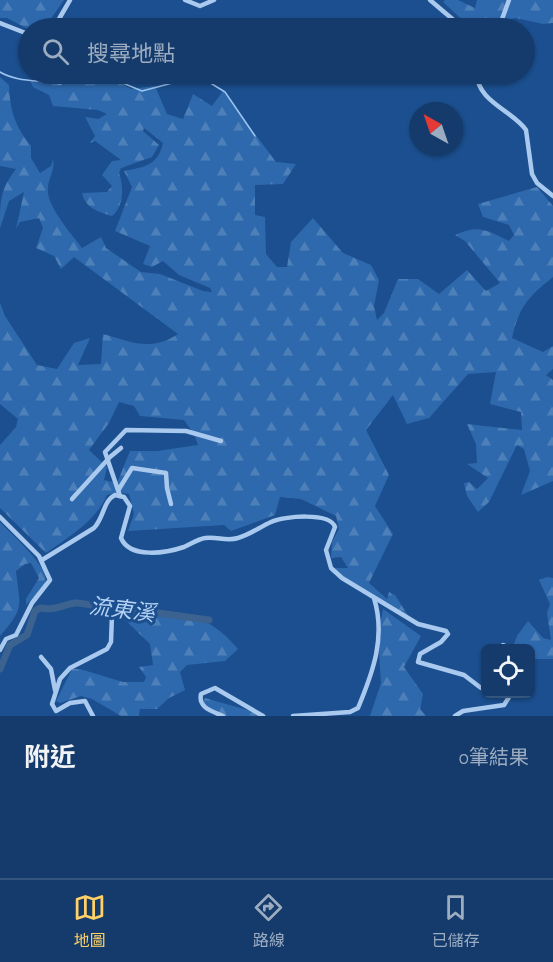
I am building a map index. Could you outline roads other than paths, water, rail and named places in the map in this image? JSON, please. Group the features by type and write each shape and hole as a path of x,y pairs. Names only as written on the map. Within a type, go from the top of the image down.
{"street":[{"path":"60,18 70,0"},
{"path":"185,0 200,6 214,0"},
{"path":"430,0 451,18"},
{"path":"502,18 509,0"},
{"path":"0,23 18,30"},
{"path":"480,84 486,96 526,130 532,174 537,183 553,196"},
{"path":"120,496 105,452 126,430 186,431 221,441"},
{"path":"72,499 121,448"},
{"path":"119,489 132,468 166,473 166,489 171,504"},
{"path":"42,560 94,528 100,522 109,499 115,495 127,500 130,506 121,538 129,549 138,552 179,548 206,538 221,541 236,539 276,520 303,517 327,519 333,522 335,527 326,550 331,568 374,598 418,624 447,632 441,642 420,654 419,663 464,675 481,688"},
{"path":"0,517 42,560 50,580 32,603 16,635 6,639 0,650"},
{"path":"293,716 350,712 358,708 371,681 378,654 379,627 374,598"},
{"path":"93,716 85,701 78,700 56,714 51,704 60,679 70,668 107,649 111,642 112,615"},
{"path":"41,657 51,669 55,693"},
{"path":"223,716 204,707 200,701 201,694 214,688 263,716"},
{"path":"455,716 463,711 504,705 508,698"}],"waterway":[{"path":"0,72 18,78"},
{"path":"125,84 142,91 169,84"},
{"path":"212,84 225,92 255,136"},
{"name":"流東溪","path":"0,669 10,645 27,635 35,611 40,608 54,608 78,603 209,620"}]}
